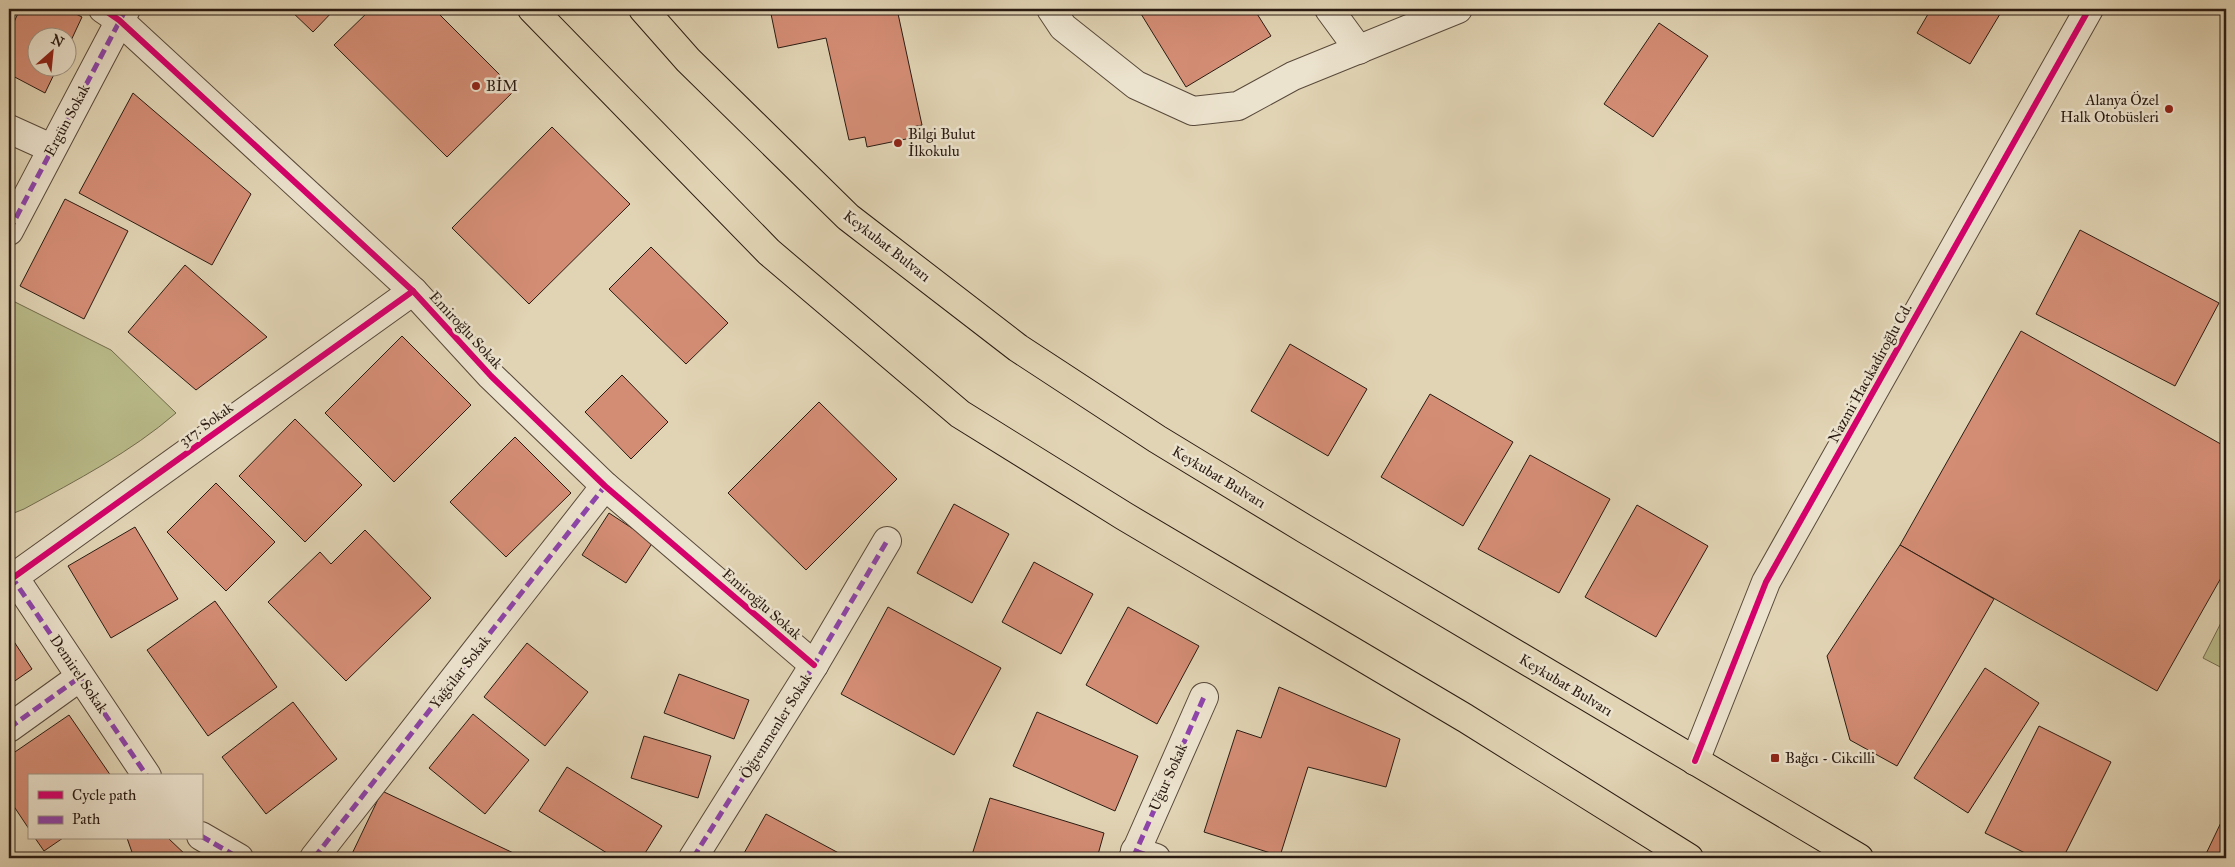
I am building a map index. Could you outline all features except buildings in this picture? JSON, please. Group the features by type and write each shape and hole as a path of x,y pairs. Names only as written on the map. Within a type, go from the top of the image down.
{"highway":[{"path":"532,9 769,252 960,414 1124,516 1465,718 1689,858"},
{"name":"Keykubat Bulvarı","path":"643,9 688,60 848,217 1018,348 1157,440 1859,858"}],"street":[{"path":"1051,9 1063,27 1136,85 1193,111 1238,106 1293,76 1458,9"},
{"path":"1329,9 1359,50"},
{"name":"Nazmi Hacıkadiroğlu Cd.","path":"1695,761 1766,582 2090,9"},
{"name":"Ergün Sokak","path":"9,231 52,148 116,13"},
{"name":"Emiroğlu Sokak","path":"116,13 413,291 491,376 605,486 814,665"},
{"path":"9,130 52,148"},
{"name":"317. Sokak","path":"11,576 413,291"},
{"name":"Yağcilar Sokak","path":"314,858 605,486"},
{"name":"Öğrenmenler Sokak","path":"693,858 814,665 887,541"},
{"name":"Demirel Sokak","path":"11,576 146,774"},
{"path":"9,728 80,677"},
{"name":"Uğur Sokak","path":"1141,856 1204,697"},
{"path":"202,837 239,858"}],"green space":[{"path":"9,299 111,350 176,413 141,440 103,465 24,509 9,515"},
{"path":"2226,613 2226,670 2203,658"}],"marked path":[{"path":"9,231 126,9"},
{"path":"314,858 605,486"},
{"path":"693,858 814,665 887,541"},
{"path":"11,576 146,774"},
{"path":"9,728 80,677"},
{"path":"1133,858 1204,697"},
{"path":"202,837 239,858"},
{"path":"1135,851 1156,858"}],"cycle path":[{"path":"103,9 119,20 413,291 491,376 605,486 814,665"},
{"path":"1695,761 1766,582 2089,9"},
{"path":"14,577 413,291"}],"place":[{"name":"BİM","path":"476,86"},
{"name":"Alanya Özel Halk Otobüsleri","path":"2169,109"},
{"name":"Bilgi Bulut İlkokulu","path":"898,143"},
{"name":"Bağcı - Cikcilli","path":"1775,758"}]}
